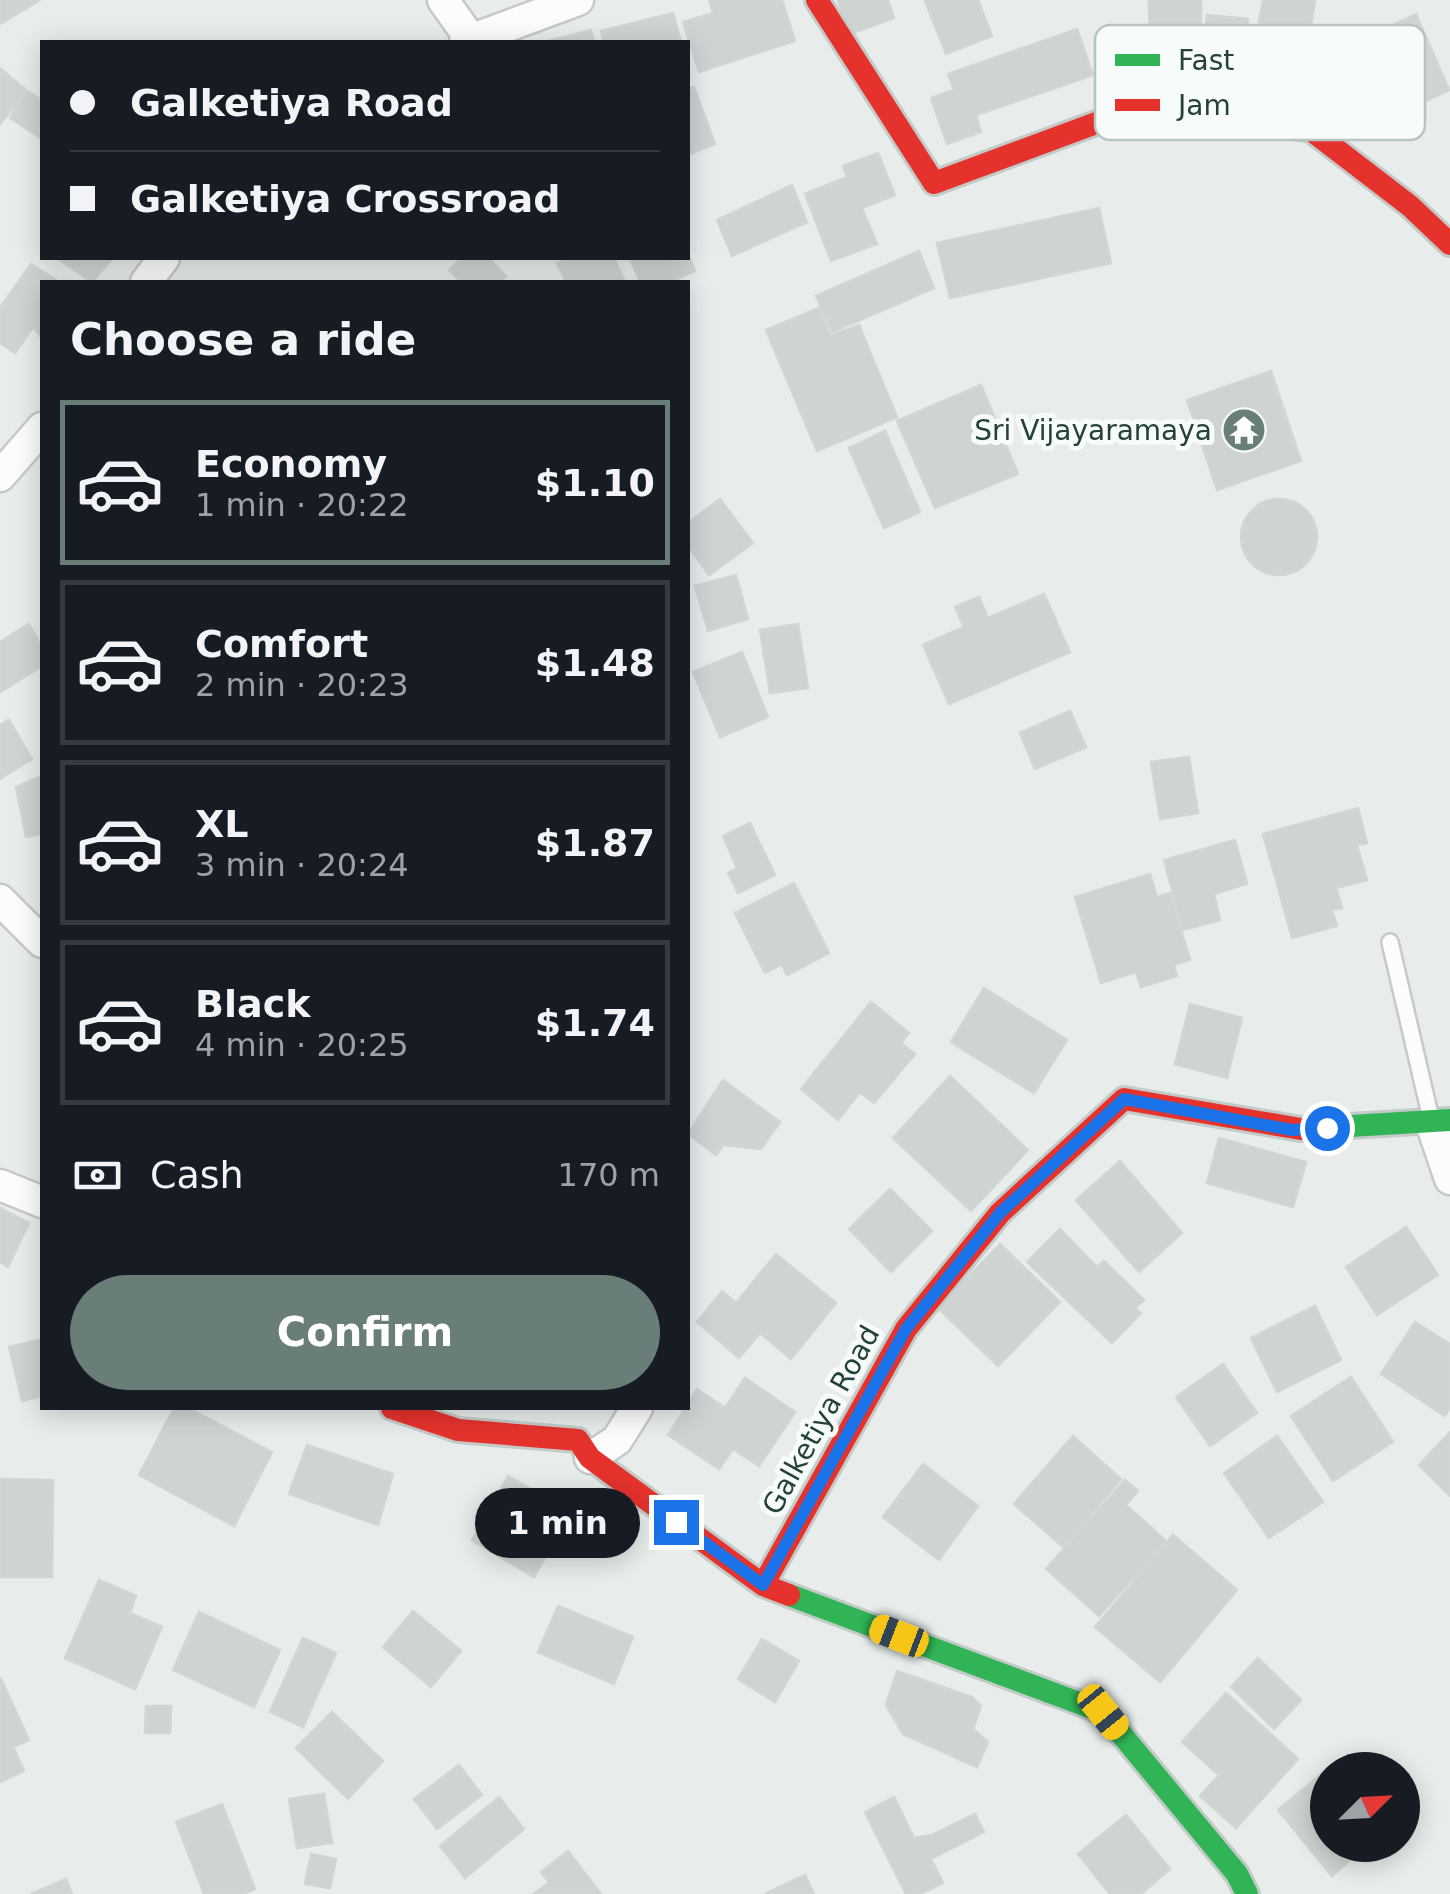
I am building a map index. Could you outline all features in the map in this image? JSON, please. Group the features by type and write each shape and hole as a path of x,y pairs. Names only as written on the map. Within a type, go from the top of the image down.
{"street":[{"path":"443,0 468,40 578,0"},
{"path":"816,0 934,183 1095,123"},
{"path":"1324,140 1410,206 1450,244"},
{"path":"0,476 40,430"},
{"path":"0,900 40,940"},
{"name":"Galketiya Road","path":"763,1585 906,1329 1000,1213 1124,1099 1292,1130 1441,1121"},
{"path":"1441,1121 1450,1179"},
{"path":"0,1185 40,1201"},
{"path":"398,1410 458,1430 578,1440 590,1458 763,1585 1103,1712 1237,1874 1247,1894"},
{"path":"590,1458 618,1440 637,1410"}],"lane":[{"path":"1390,942 1441,1121"}],"building":[{"path":"0,0 40,0 0,24"},
{"path":"709,0 782,0 795,41 699,72 683,22 713,13"},
{"path":"838,0 888,0 894,18 850,34"},
{"path":"978,0 992,36 946,54 925,1"},
{"path":"1149,0 1201,0 1201,25 1149,25"},
{"path":"1263,0 1315,0 1311,25 1259,25"},
{"path":"673,13 680,40 603,40 601,31"},
{"path":"1416,14 1421,25 1394,25"},
{"path":"1207,15 1248,19 1248,25 1206,25"},
{"path":"1077,29 1093,75 976,115 981,132 947,144 931,98 954,90 948,74"},
{"path":"591,30 594,40 552,40"},
{"path":"1425,35 1449,90 1425,101"},
{"path":"0,70 27,91 0,124"},
{"path":"694,87 715,144 690,154 690,88"},
{"path":"27,91 40,99 40,138 10,118"},
{"path":"878,153 895,195 862,208 877,244 831,261 805,194 847,177 843,166"},
{"path":"792,185 807,222 732,256 717,220"},
{"path":"1099,208 1111,263 950,298 937,243"},
{"path":"919,251 934,288 832,332 816,296"},
{"path":"690,258 695,271 674,280 639,280 631,260"},
{"path":"60,260 111,260 94,280"},
{"path":"460,260 490,260 506,276 501,280 459,280 449,270"},
{"path":"615,260 624,280 565,280 557,263"},
{"path":"31,264 56,280 40,280 40,336 33,327 15,353 0,343 0,308"},
{"path":"819,308 830,336 859,325 897,417 817,451 766,330"},
{"name":"Sri Vijayaramaya","path":"1271,371 1301,461 1217,490 1187,400"},
{"path":"981,385 1018,474 935,508 897,421"},
{"path":"885,431 920,512 884,528 849,448"},
{"path":"720,499 753,543 709,575 690,549 690,522"},
{"path":"1279,499 1306,510 1317,537 1306,564 1279,575 1252,564 1241,537 1252,510"},
{"path":"736,575 748,619 708,631 695,586"},
{"path":"1044,594 1070,652 949,704 923,645 964,627 955,607 979,597 988,618"},
{"path":"29,624 40,643 40,667 0,692 0,642"},
{"path":"798,624 808,688 770,693 760,630"},
{"path":"742,652 768,717 720,737 693,672"},
{"path":"1070,711 1086,747 1035,769 1020,733"},
{"path":"9,720 32,759 0,779 0,725"},
{"path":"1189,757 1198,813 1160,819 1151,762"},
{"path":"40,777 40,834 26,837 16,787"},
{"path":"1358,808 1367,843 1357,845 1367,880 1336,888 1342,908 1332,910 1337,926 1292,938 1263,834"},
{"path":"750,823 775,875 738,893 728,873 737,868 723,836"},
{"path":"1235,840 1247,884 1214,894 1220,920 1183,930 1164,860"},
{"path":"1150,874 1157,897 1170,893 1190,960 1174,965 1177,976 1141,987 1136,972 1101,983 1075,897"},
{"path":"794,883 829,953 787,975 782,964 765,973 735,913"},
{"path":"984,988 1067,1040 1034,1093 951,1042"},
{"path":"871,1002 909,1033 901,1043 915,1054 874,1103 860,1092 838,1120 801,1089"},
{"path":"1190,1004 1242,1018 1227,1078 1175,1064"},
{"path":"950,1076 1028,1150 971,1211 893,1138"},
{"path":"723,1080 780,1122 761,1149 723,1145 716,1155 690,1136"},
{"path":"1219,1138 1306,1162 1293,1207 1207,1183"},
{"path":"1120,1161 1182,1233 1139,1272 1076,1200"},
{"path":"890,1189 932,1231 891,1272 849,1229"},
{"path":"0,1208 29,1223 8,1267 0,1262"},
{"path":"1406,1227 1438,1275 1377,1315 1346,1267"},
{"path":"1060,1229 1097,1267 1104,1261 1144,1300 1135,1308 1141,1313 1112,1343 1027,1262"},
{"path":"1000,1244 1060,1302 998,1366 938,1308"},
{"path":"776,1254 836,1303 791,1359 760,1333 739,1358 697,1322 722,1291 736,1303"},
{"path":"1315,1306 1341,1360 1277,1392 1251,1338"},
{"path":"1415,1322 1450,1344 1450,1408 1445,1416 1381,1374"},
{"path":"40,1339 40,1396 22,1401 9,1347"},
{"path":"1223,1364 1257,1413 1210,1446 1176,1397"},
{"path":"1351,1377 1393,1442 1333,1481 1291,1416"},
{"path":"745,1378 795,1412 759,1466 733,1449 719,1469 668,1435 684,1410 690,1410 690,1400 697,1389 725,1408"},
{"path":"173,1410 192,1410 272,1452 234,1526 139,1475"},
{"path":"1450,1432 1450,1496 1419,1465"},
{"path":"1073,1436 1121,1479 1063,1547 1014,1504"},
{"path":"1277,1436 1323,1502 1269,1538 1224,1473"},
{"path":"307,1445 393,1474 378,1525 289,1494"},
{"path":"923,1464 978,1506 939,1560 883,1517"},
{"path":"508,1476 571,1512 534,1577 472,1540"},
{"path":"0,1479 53,1480 52,1577 0,1577"},
{"path":"1125,1480 1138,1491 1126,1505 1166,1541 1099,1616 1046,1569"},
{"path":"1173,1535 1237,1590 1160,1682 1095,1627"},
{"path":"99,1580 136,1596 130,1613 162,1627 135,1689 65,1658"},
{"path":"558,1606 633,1637 614,1684 538,1652"},
{"path":"413,1611 461,1651 431,1687 383,1647"},
{"path":"199,1612 280,1650 254,1707 173,1670"},
{"path":"303,1638 336,1653 303,1727 270,1712"},
{"path":"762,1639 799,1661 775,1702 738,1679"},
{"path":"1258,1658 1301,1700 1274,1729 1231,1687"},
{"path":"897,1671 972,1697 981,1706 973,1729 988,1742 977,1767 903,1734 886,1705"},
{"path":"0,1677 29,1740 13,1747 24,1771 0,1782"},
{"path":"1226,1693 1298,1759 1236,1828 1200,1796 1219,1775 1182,1742"},
{"path":"146,1706 171,1706 170,1733 145,1733"},
{"path":"332,1712 383,1761 348,1799 296,1748"},
{"path":"459,1765 482,1795 437,1829 414,1799"},
{"path":"1310,1783 1310,1849 1278,1810"},
{"path":"324,1794 332,1843 297,1848 289,1799"},
{"path":"499,1797 524,1829 465,1878 440,1846"},
{"path":"894,1797 914,1838 932,1835 975,1814 984,1832 931,1859 943,1883 920,1894 906,1894 865,1812"},
{"path":"222,1804 255,1889 243,1894 204,1894 176,1822"},
{"path":"1126,1815 1170,1869 1141,1894 1110,1894 1078,1854"},
{"path":"568,1851 601,1894 533,1894 549,1883 541,1872"},
{"path":"311,1854 336,1859 330,1888 305,1884"},
{"path":"1321,1862 1348,1862 1332,1876"},
{"path":"805,1875 814,1894 765,1894"},
{"path":"66,1879 72,1894 31,1894"}],"traffic: fast":[{"path":"1301,1129 1450,1120"},
{"path":"789,1595 1103,1712 1237,1874 1247,1894"}],"traffic: jam":[{"path":"817,0 934,183 1095,123"},
{"path":"1324,140 1410,206 1450,244"},
{"path":"763,1585 906,1329 1000,1213 1124,1099 1301,1129"},
{"path":"398,1410 458,1430 578,1440 590,1458 763,1585 789,1595"}],"place":[{"name":"Sri Vijayaramaya","path":"1244,430"}],"route":[{"path":"676,1522 763,1585 906,1329 1000,1213 1124,1099 1292,1130 1327,1128"}]}
